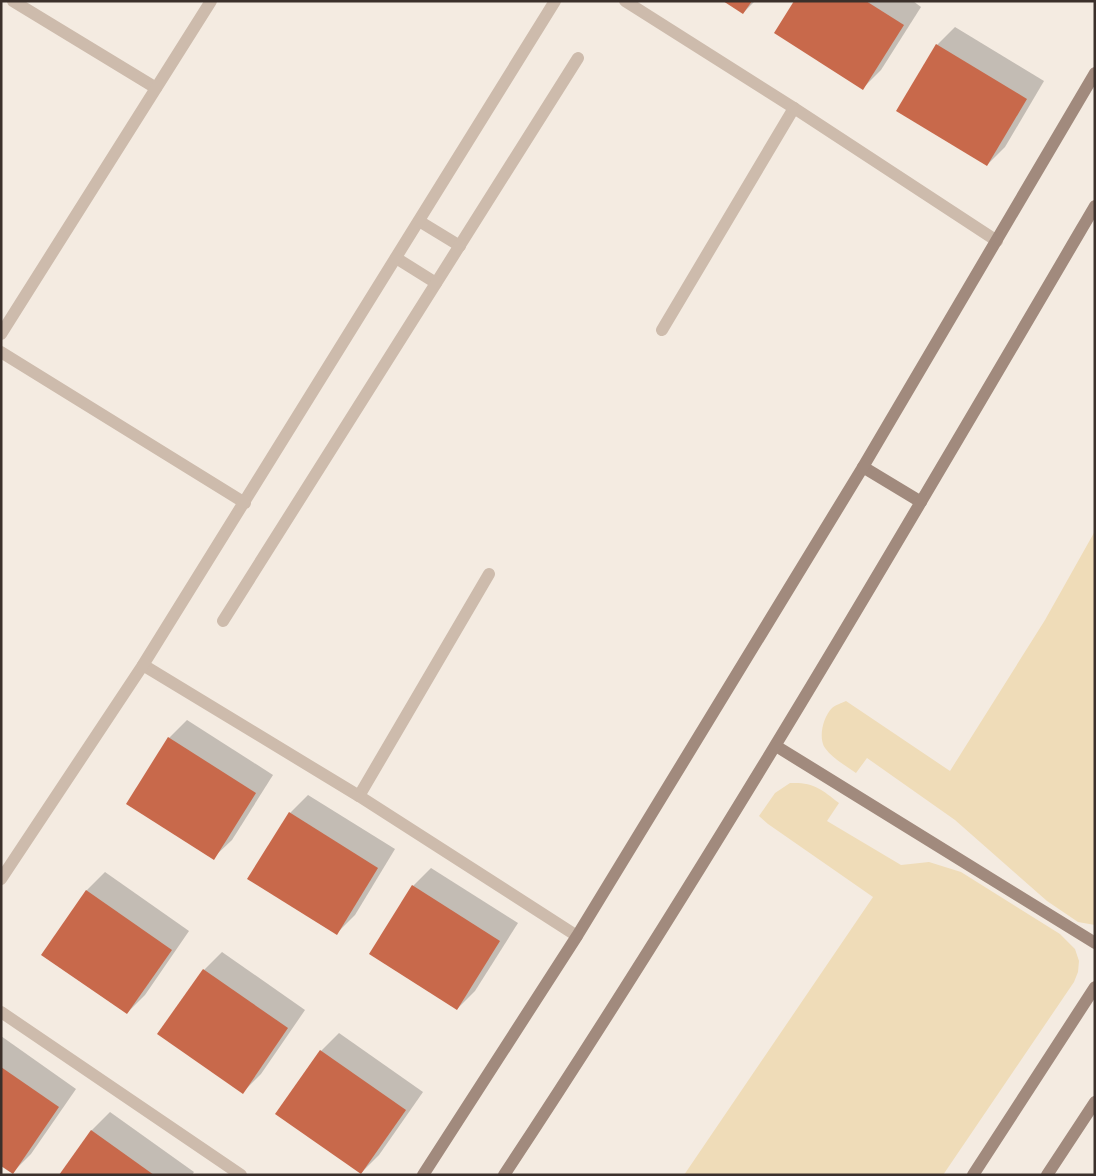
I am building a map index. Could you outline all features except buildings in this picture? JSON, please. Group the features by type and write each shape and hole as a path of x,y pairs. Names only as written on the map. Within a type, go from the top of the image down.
{"street":[{"path":"14,1 156,88"},
{"path":"1,334 211,1"},
{"path":"1,879 144,665 555,1"},
{"path":"626,1 998,240"},
{"path":"223,620 578,58"},
{"path":"423,1175 577,936 863,467 1095,73"},
{"path":"662,330 794,108"},
{"path":"504,1175 776,746 1095,206"},
{"path":"419,221 460,246"},
{"path":"396,258 436,283"},
{"path":"1,352 245,503"},
{"path":"863,467 921,502"},
{"path":"359,796 489,574"},
{"path":"144,665 359,796 577,936"},
{"path":"776,746 1095,943"},
{"path":"973,1175 1095,987"},
{"path":"1,1012 241,1175"},
{"path":"1047,1175 1095,1102"}],"sand":[{"path":"1095,531 1095,925 1078,922 1047,901 955,820 867,758 856,773 839,762 825,748 822,733 824,722 829,712 833,707 846,701 950,771 1045,620"},
{"path":"790,783 811,785 827,794 839,803 827,821 901,865 929,862 961,872 1060,934 1075,949 1079,961 1078,972 1074,982 943,1175 684,1175 873,897 759,816 775,793"}]}
